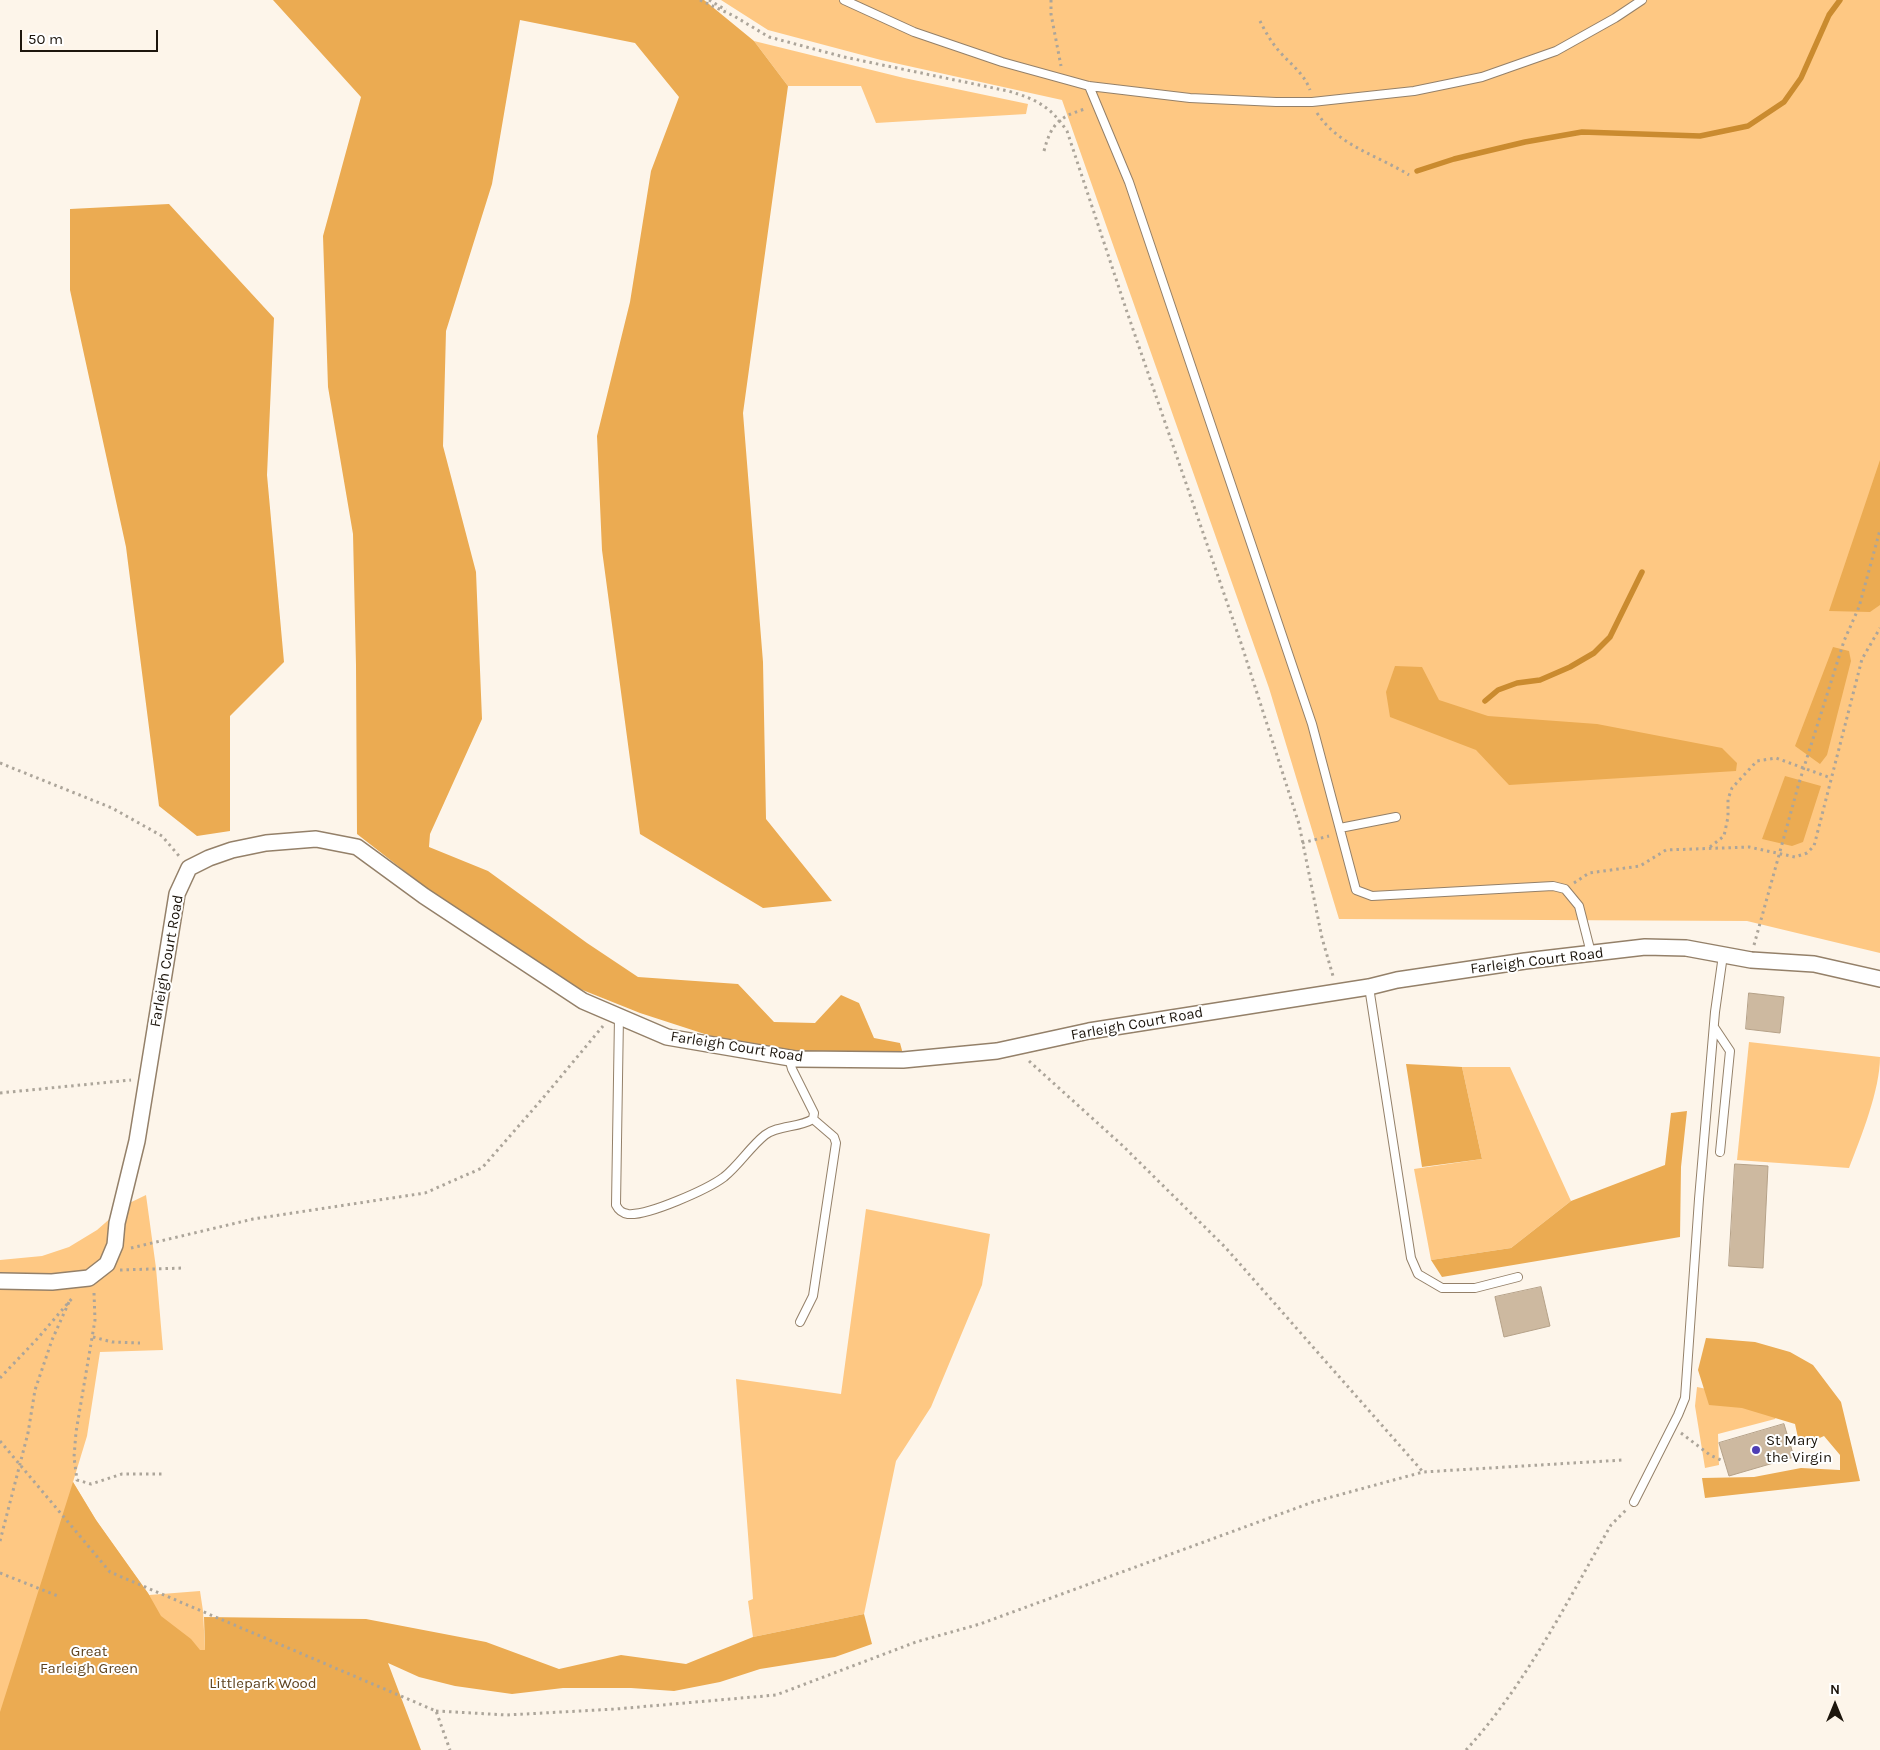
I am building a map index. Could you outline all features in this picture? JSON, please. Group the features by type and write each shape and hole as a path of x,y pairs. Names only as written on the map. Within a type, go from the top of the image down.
{"street":[{"name":"Farleigh Court Road","path":"109,1258 115,1245 117,1223 137,1141 177,894 189,868 232,850 266,843 316,839 357,847 424,896 576,996 667,1037 789,1058 903,1060 997,1051 1090,1030 1369,987 1417,977 1644,947 1686,948 1751,960 1814,964 1880,979"},
{"path":"0,1282 52,1282 89,1278 109,1258"}],"lane":[{"path":"844,0 914,32 1002,62 1089,86 1190,98 1276,102 1312,102 1414,91 1482,77 1556,51 1615,18 1642,0"},
{"path":"1089,86 1129,182 1306,706 1356,890 1372,896 1553,886 1565,889 1579,906 1591,953"},
{"path":"1341,830 1396,817"},
{"path":"1634,1502 1685,1398 1714,1027 1723,955"},
{"path":"1369,987 1411,1258 1418,1274 1442,1288 1475,1288 1518,1277"},
{"path":"616,1015 616,1205 620,1212 627,1214 641,1214 715,1183 726,1176 766,1134 806,1124 812,1119 814,1113 792,1069 789,1058"},
{"path":"1714,1027 1730,1051 1720,1152"},
{"path":"800,1322 813,1296 836,1143 834,1137 812,1119"}],"path":[{"path":"700,0 734,16"},
{"path":"710,0 769,37 844,57 1008,91 1032,98 1060,120 1068,130 1299,824 1322,938 1337,991"},
{"path":"1051,0 1051,14 1064,79"},
{"path":"1044,151 1053,126 1060,120 1070,114 1098,106"},
{"path":"1751,960 1779,852 1844,641 1858,607 1880,530"},
{"path":"1565,889 1590,873 1640,866 1666,850 1749,846 1795,857 1807,853 1814,846 1862,658 1880,628"},
{"path":"1710,847 1724,836 1728,817 1728,799 1732,788 1757,761 1776,758 1831,778"},
{"path":"0,763 112,808 162,836 189,868"},
{"path":"1302,842 1341,830"},
{"path":"185,1268 115,1270 109,1258 253,1219 425,1193 482,1168 616,1015"},
{"path":"1014,1048 1123,1146 1225,1247 1423,1472"},
{"path":"0,1093 130,1080 146,1081"},
{"path":"0,1378 38,1338 89,1278"},
{"path":"89,1278 95,1296 95,1320 76,1432 74,1457 77,1480 92,1484 122,1474 162,1474"},
{"path":"0,1541 20,1464 36,1390 52,1340 69,1302"},
{"path":"93,1337 112,1342 140,1343"},
{"path":"1671,1429 1686,1435 1710,1455 1721,1460"},
{"path":"0,1440 110,1572 436,1711 507,1715 616,1709 776,1695 916,1642 980,1624 1313,1502 1423,1472 1623,1460"},
{"path":"1466,1750 1483,1732 1535,1656 1611,1525 1634,1502"},
{"path":"0,1573 58,1596"},
{"path":"436,1711 450,1750"}],"green space":[{"path":"273,0 704,0 754,41 788,86 743,413 763,662 766,819 832,901 763,908 640,834 602,550 597,436 630,302 651,171 679,97 635,43 520,20 492,184 446,331 443,446 476,572 482,719 430,834 429,847 488,871 587,943 638,977 738,984 774,1022 815,1023 841,995 859,1003 874,1038 900,1043 903,1054 804,1052 720,1039 640,1013 575,987 425,887 357,834 353,534 328,387 323,236 361,97"},
{"path":"721,0 1880,0 1880,953 1747,921 1339,919 1269,688 1062,100 881,60 768,30"},
{"path":"754,41 904,78 1028,104 1026,114 876,123 861,86 788,86"},
{"path":"169,204 274,318 267,475 284,662 230,716 230,831 197,836 159,806 126,547 70,290 70,209"},
{"path":"1880,460 1880,605 1870,612 1829,611"},
{"path":"1833,647 1849,651 1851,661 1827,755 1820,764 1795,746"},
{"path":"1395,666 1422,667 1439,700 1488,716 1597,724 1722,748 1737,763 1736,771 1509,785 1476,750 1390,717 1386,692"},
{"path":"1785,776 1821,786 1803,842 1792,846 1762,839"},
{"path":"1749,1042 1880,1057 1877,1084 1864,1128 1849,1168 1737,1160"},
{"path":"1406,1064 1462,1067 1482,1159 1422,1167"},
{"path":"1462,1067 1510,1067 1571,1201 1511,1248 1431,1260 1414,1169 1482,1159"},
{"path":"1687,1111 1681,1167 1680,1237 1442,1277 1431,1260 1511,1248 1571,1201 1665,1165 1671,1113"},
{"name":"Great Farleigh Green","path":"146,1195 156,1268 163,1350 100,1352 87,1436 73,1482 96,1520 149,1595 200,1591 205,1650 0,1750 0,1260 42,1256 69,1247 97,1230 119,1208"},
{"path":"866,1209 990,1234 982,1285 931,1407 896,1461 864,1614 753,1637 748,1601 753,1599 736,1379 841,1394"},
{"path":"1706,1338 1755,1342 1790,1352 1813,1365 1841,1402 1860,1481 1705,1498 1702,1478 1754,1477 1801,1468 1840,1470 1840,1455 1824,1436 1800,1447 1795,1424 1742,1408 1709,1405 1698,1370"},
{"path":"1697,1387 1784,1405 1775,1419 1718,1434 1719,1465 1705,1468 1695,1406"},
{"name":"Littlepark Wood","path":"73,1482 96,1520 148,1593 161,1616 191,1639 200,1650 205,1650 204,1617 366,1619 486,1642 559,1669 621,1655 686,1664 753,1637 864,1614 872,1644 835,1657 760,1669 720,1682 674,1691 631,1688 563,1688 512,1694 455,1686 419,1677 388,1663 421,1750 0,1750 0,1712"}],"building":[{"path":"1749,993 1784,997 1780,1033 1746,1029"},
{"path":"1735,1164 1768,1166 1763,1268 1729,1266"},
{"path":"1541,1287 1550,1326 1504,1337 1495,1297"},
{"name":"St Mary the Virgin","path":"1784,1424 1794,1457 1729,1476 1719,1443"}],"waterway":[{"path":"1417,171 1454,159 1525,142 1582,132 1700,136 1748,126 1784,102 1801,78 1829,15 1840,0"},
{"path":"1485,701 1498,690 1517,683 1540,680 1570,667 1594,653 1610,637 1642,572"}],"place":[{"name":"St Mary the Virgin","path":"1756,1450"}]}
